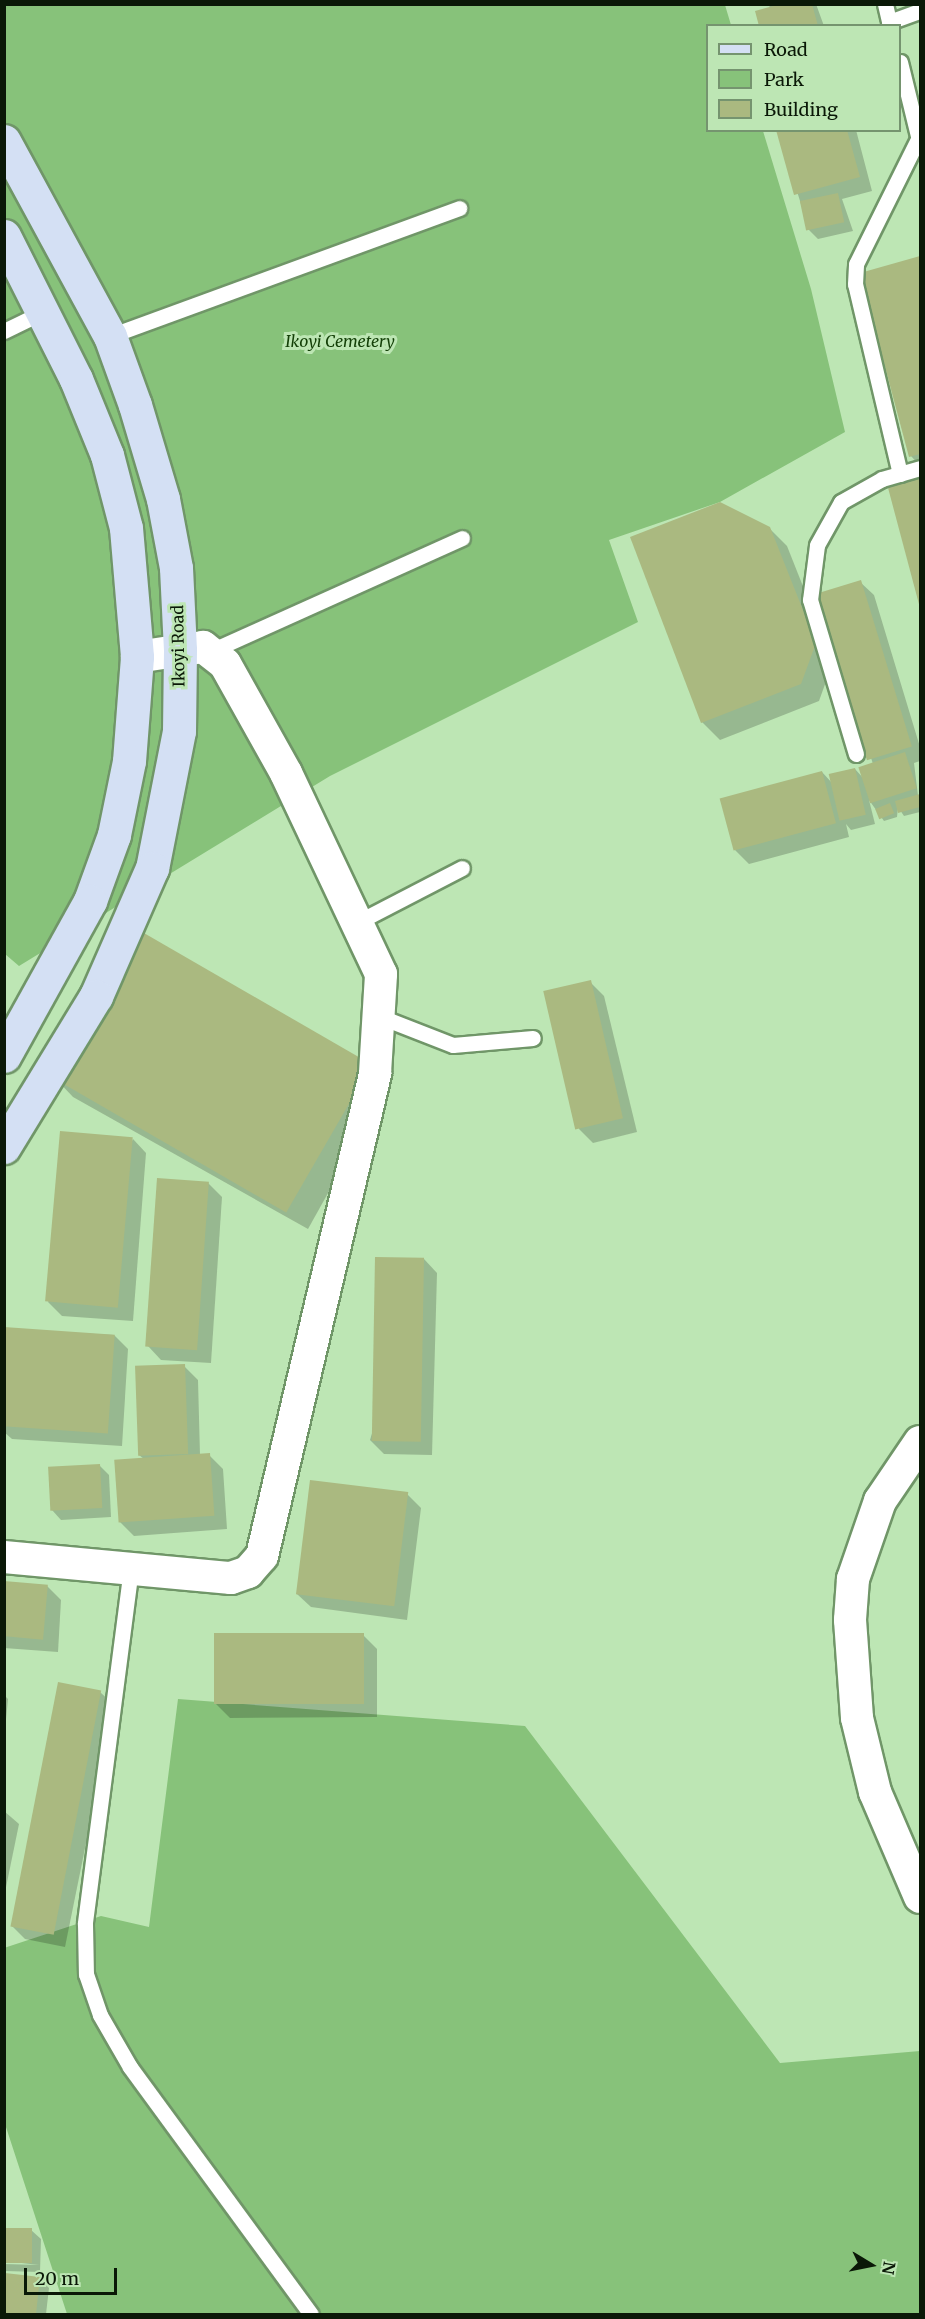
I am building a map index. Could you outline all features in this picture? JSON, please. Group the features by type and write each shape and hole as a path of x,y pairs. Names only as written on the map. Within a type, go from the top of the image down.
{"main road":[{"name":"Ikoyi Road","path":"4,141 110,336 164,500 176,568 180,650 179,731 152,868 96,996 4,1147"},
{"path":"4,236 45,311 107,455 126,528 137,657 129,761 114,835 90,901 4,1056"}],"street":[{"path":"4,1557 231,1578 248,1572 262,1556 375,1073 381,1017 381,974 285,773 213,650 180,650 137,657"},
{"path":"921,1442 880,1501 853,1579 850,1620 857,1718 875,1792 921,1898"}],"lane":[{"path":"885,4 890,24 921,11"},
{"path":"900,474 855,274 864,243 920,140 901,66"},
{"path":"110,336 459,208"},
{"path":"4,331 45,311"},
{"path":"856,754 810,600 811,575 817,545 840,502 900,474 921,468"},
{"path":"213,650 462,538"},
{"path":"358,922 462,868"},
{"path":"381,1017 465,1047 533,1038"},
{"path":"131,1568 85,1924 86,1974 100,2015 130,2067 311,2314"}],"green space":[{"name":"Ikoyi Cemetery","path":"5,5 725,5 731,24 706,24 706,132 763,132 811,289 845,432 720,502 609,540 638,622 330,776 19,966 5,954"},
{"path":"178,1699 525,1726 780,2063 920,2051 920,2314 67,2314 5,2124 4,1948 101,1916 149,1927"}],"building":[{"path":"781,4 812,4 817,24 758,24 755,11"},
{"path":"777,132 848,132 860,177 794,195"},
{"path":"838,193 844,222 806,230 800,201"},
{"path":"920,256 920,454 909,457 860,273"},
{"path":"920,475 920,608 887,484"},
{"path":"720,502 770,527 816,643 801,684 701,723 630,537"},
{"path":"861,580 912,746 867,760 816,594"},
{"path":"905,752 917,788 870,803 858,767"},
{"path":"855,768 866,815 839,821 829,774"},
{"path":"822,771 836,823 734,851 720,798"},
{"path":"920,794 920,807 898,813 895,801"},
{"path":"890,803 894,813 879,819 875,809"},
{"path":"137,929 372,1064 286,1213 52,1077"},
{"path":"591,980 623,1118 575,1129 543,991"},
{"path":"60,1131 133,1137 118,1308 45,1301"},
{"path":"157,1178 209,1182 197,1350 145,1347"},
{"path":"375,1257 424,1258 421,1442 372,1441"},
{"path":"4,1327 115,1335 108,1434 4,1426"},
{"path":"185,1364 188,1454 138,1456 135,1366"},
{"path":"210,1453 214,1516 119,1523 114,1460"},
{"path":"100,1464 102,1508 50,1511 48,1467"},
{"path":"310,1480 408,1492 394,1606 296,1594"},
{"path":"4,1581 48,1585 43,1640 4,1636"},
{"path":"214,1633 364,1633 364,1704 214,1704"},
{"path":"58,1682 101,1690 54,1935 10,1926"},
{"path":"4,2228 32,2228 32,2263 4,2263"},
{"path":"5,2273 40,2277 36,2314 5,2314"}]}
